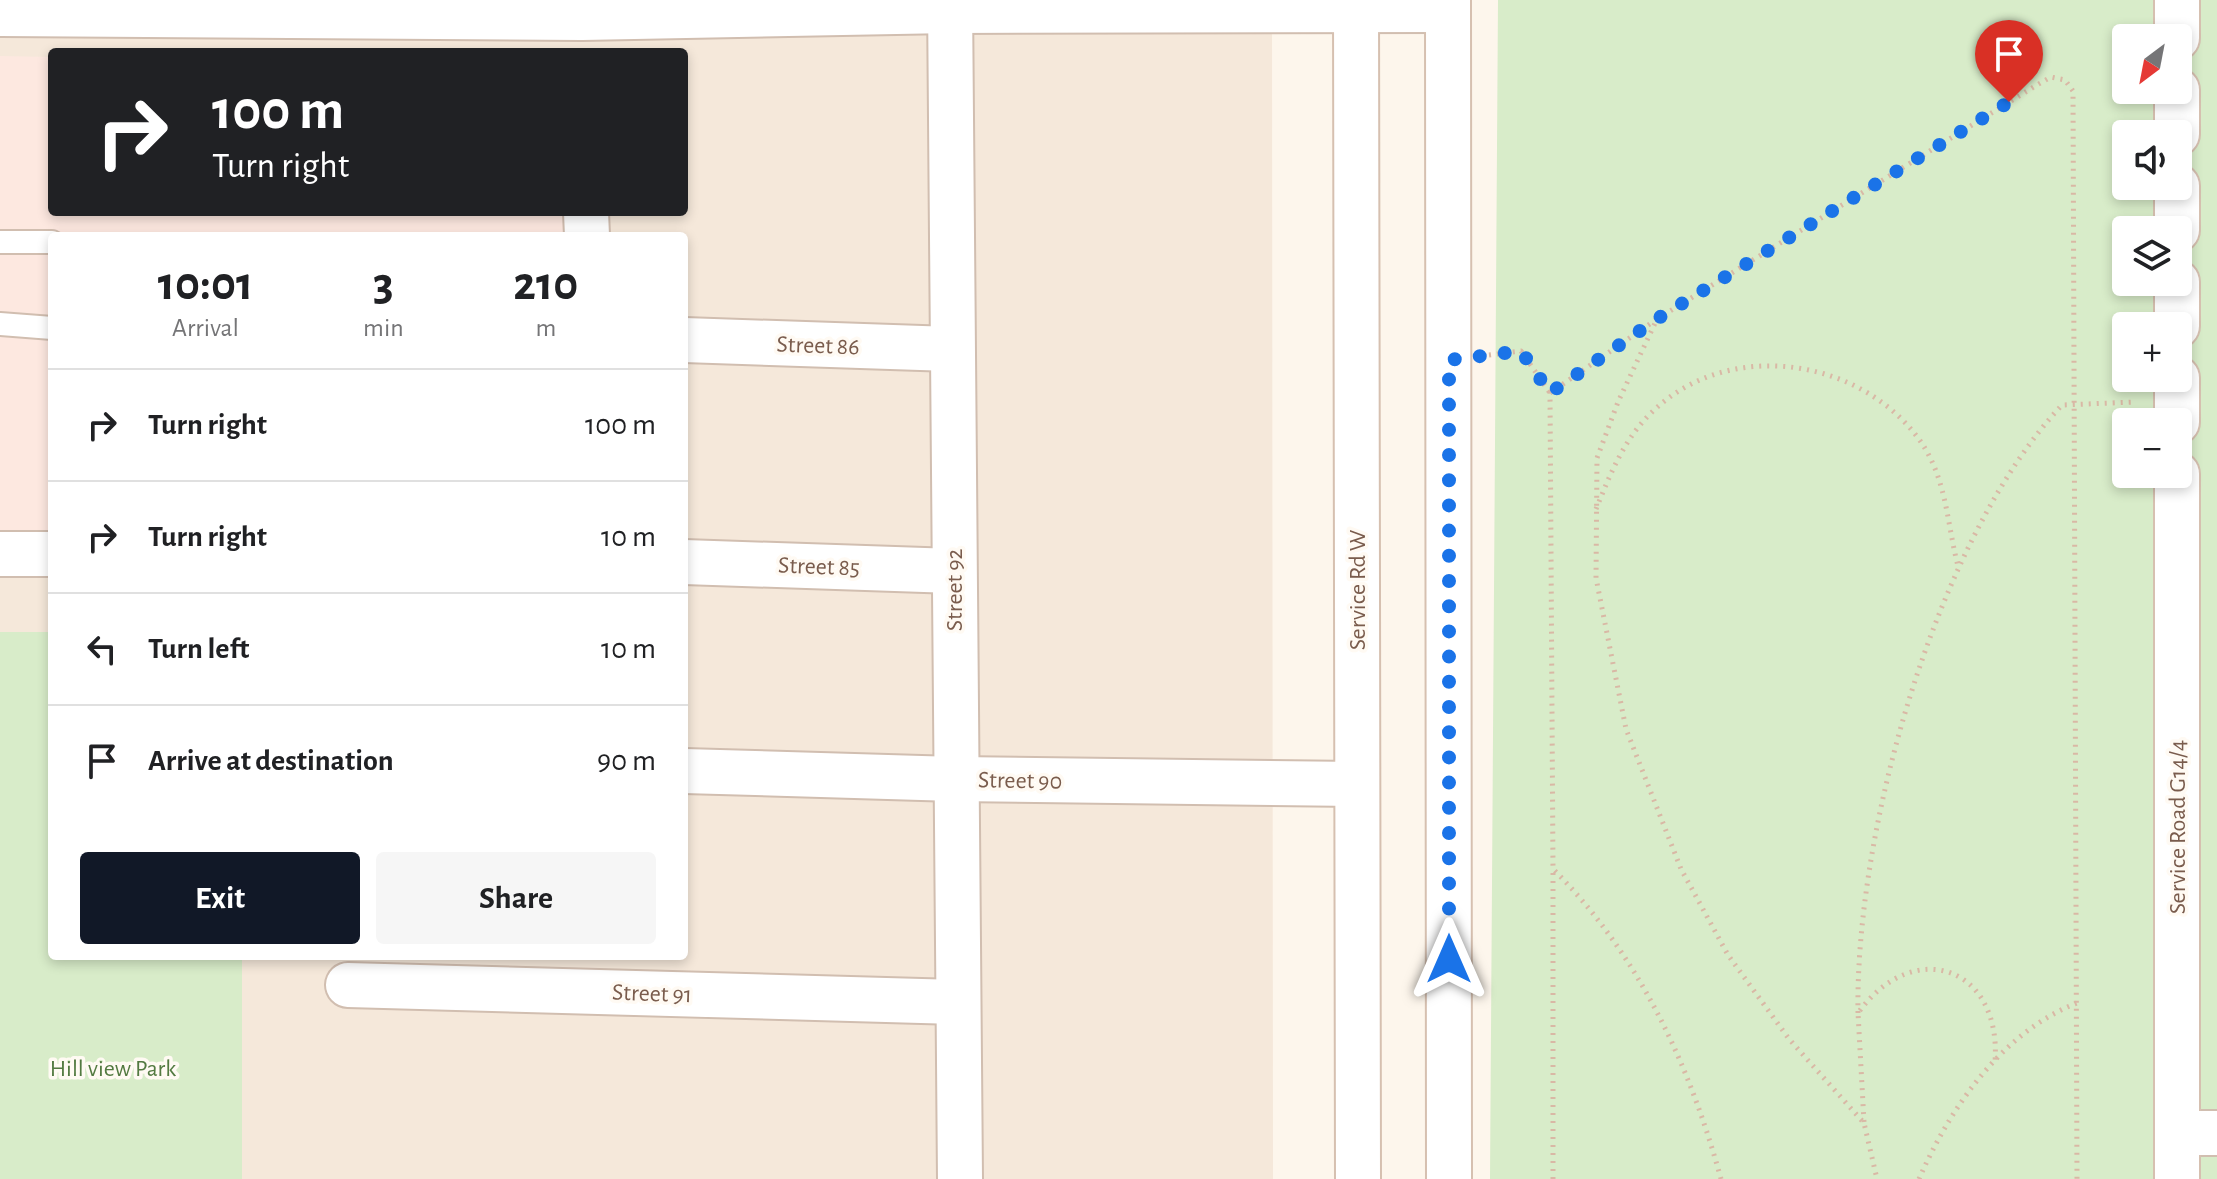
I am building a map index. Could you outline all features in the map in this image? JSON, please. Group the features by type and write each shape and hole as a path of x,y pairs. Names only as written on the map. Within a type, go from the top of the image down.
{"street":[{"path":"2177,0 2177,24"},
{"path":"0,14 92,7 582,35 950,5 1448,5 1449,1179"},
{"name":"Street 92","path":"950,5 960,1179"},
{"name":"Service Rd W","path":"1356,5 1358,1179"},
{"name":"Street 86","path":"688,340 951,349"},
{"name":"Service Road G14/4","path":"2177,488 2197,1133 2177,1179"},
{"path":"0,554 48,554"},
{"name":"Street 85","path":"688,562 954,571"},
{"name":"Street 90","path":"688,771 955,779 1357,784"},
{"name":"Street 91","path":"348,985 957,1002"}],"lane":[{"path":"0,242 48,242"},
{"path":"0,324 48,328"}],"path":[{"path":"1550,393 1657,319 2051,77 2065,80 2073,91 2077,1179"},
{"path":"1657,319 1618,402 1597,458 1594,515 1596,578 1626,729 1681,869 1728,955 1759,999 1864,1123"},
{"path":"1449,360 1521,351 1550,393 1553,1179"},
{"path":"1594,515 1616,462 1651,413 1695,382 1724,372 1784,365 1834,375 1859,387 1885,404 1916,435 1943,486 1958,567"},
{"path":"1877,1179 1864,1123 1858,1013 1859,946 1894,757 1919,673 1958,567 2024,448 2062,405 2177,400"},
{"path":"1553,869 1574,889 1631,964 1663,1021 1695,1095 1721,1179"},
{"path":"1858,1013 1892,977 1923,969 1956,976 1979,993 1989,1009 1997,1039 1995,1062"},
{"path":"1919,1179 1950,1119 1995,1062 2039,1023 2077,1003"}],"shaded area":[{"path":"0,0 1272,0 1273,1179 0,1179"},
{"path":"0,56 48,57 48,216 568,216 568,232 48,232 48,535 0,534"}],"green space":[{"path":"1498,0 2217,0 2217,1179 1490,1179"},
{"name":"Hill view Park","path":"0,632 48,632 48,960 242,960 242,1179 0,1179"}],"route":[{"path":"1449,959 1449,360 1521,351 1550,393 1657,319 2009,102"}]}
